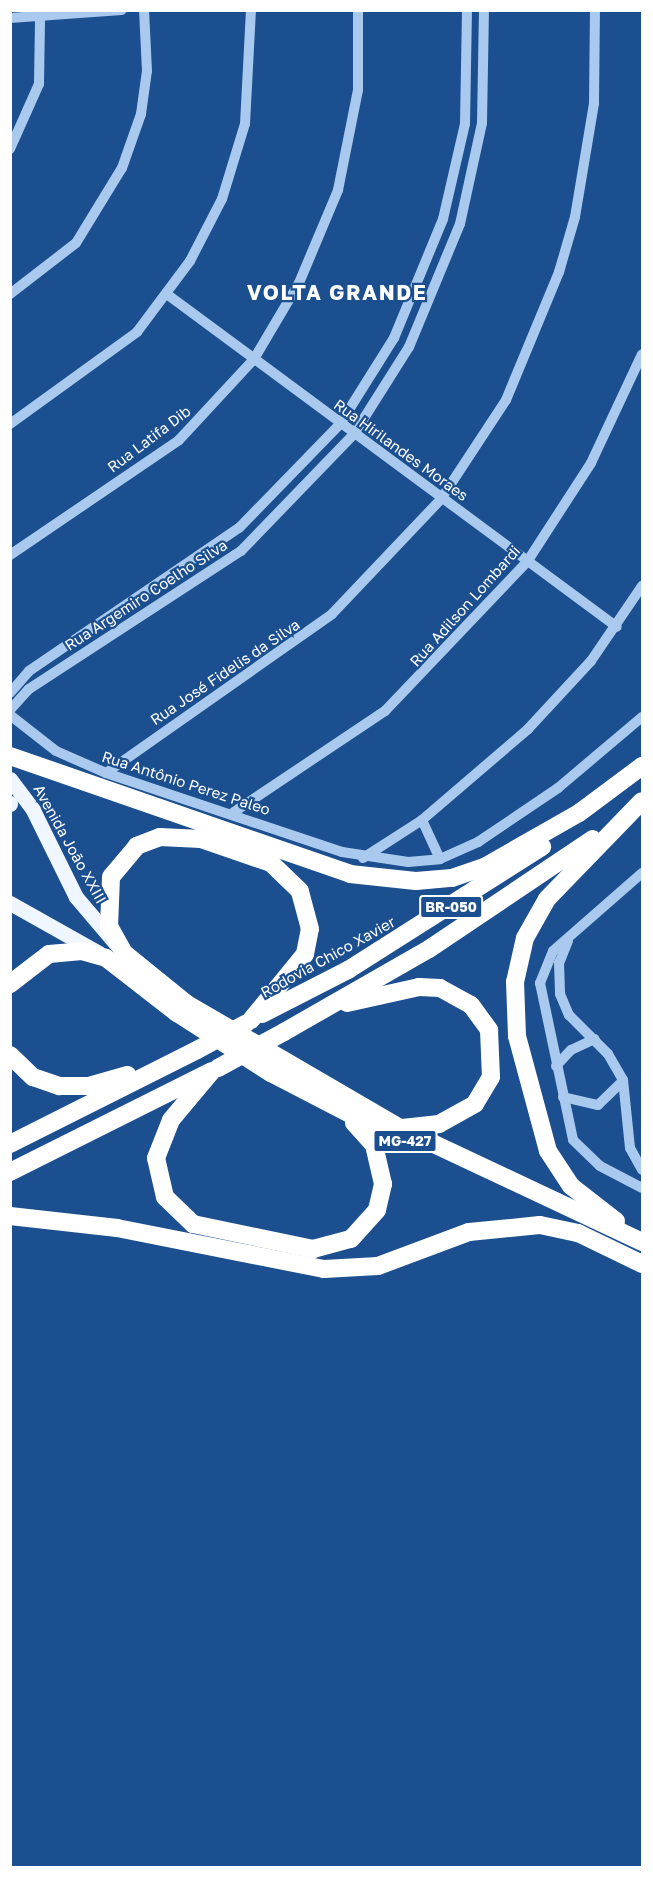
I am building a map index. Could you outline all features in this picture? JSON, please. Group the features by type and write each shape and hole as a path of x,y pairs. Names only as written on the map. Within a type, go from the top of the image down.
{"highway":[{"path":"10,756 350,874 416,881 452,878 494,861 579,813 642,767"},
{"name":"Rodovia Chico Xavier","path":"10,1144 197,1050 348,970 479,891 583,819 642,767"},
{"path":"642,800 561,882 535,916 519,958 513,1006 539,1130 558,1170 583,1197 642,1241"},
{"name":"BR-050","path":"10,1172 215,1070 326,1008 499,905 642,800"},
{"path":"124,953 106,915 108,891 118,864 137,846 160,837 188,836 271,863 300,891 310,929 305,954 291,977 248,1022"},
{"path":"10,984 49,954 82,951 106,958"},
{"name":"MG-427","path":"124,953 182,1009 400,1128 642,1241"},
{"name":"MG-427","path":"106,958 335,1110 642,1253"},
{"path":"326,1008 419,987 440,988 482,1016 493,1062 480,1098 452,1119 400,1128"},
{"path":"10,1055 33,1077 73,1087 172,1062"},
{"path":"215,1070 171,1120 156,1158 165,1197 183,1216 206,1228 313,1249 339,1245 361,1230 379,1203 382,1171 368,1135 335,1110"},
{"path":"10,1216 117,1228 324,1269 378,1266 469,1232 540,1225 578,1233 642,1264"}],"main road":[{"name":"Avenida João XXIII","path":"10,778 33,810 76,897 124,953"},
{"name":"MG-427","path":"10,903 106,958"}],"street":[{"path":"10,18 122,10"},
{"path":"10,294 76,243 122,168 142,103 144,10"},
{"path":"10,424 98,364 136,332 168,294 207,232 236,162 250,85 251,10"},
{"name":"Rua Latifa Dib","path":"10,555 179,440 216,406 254,359 304,273 338,190 358,90 358,10"},
{"name":"Rua Argemiro Coelho Silva","path":"12,700 29,671 240,528 340,424 394,338 442,219 465,124 467,10"},
{"name":"Rua Argemiro Coelho Silva","path":"12,700 241,551 354,434 425,316 460,224 482,123 484,10"},
{"name":"Rua José Fidelis da Silva","path":"106,773 332,614 441,499 506,400 559,272 587,161 598,43 595,10"},
{"path":"10,149 39,84 39,17"},
{"name":"Rua Hirilandes Moraes","path":"168,294 616,627"},
{"name":"Rua Adilson Lombardi","path":"234,812 385,711 527,562 591,464 642,354"},
{"path":"363,858 422,820 528,729 616,627 642,586"},
{"name":"Rua Antônio Perez Paleo","path":"10,715 56,751 106,773 234,812 363,858 440,859"},
{"path":"422,820 440,859 478,842 558,788 642,717"},
{"path":"642,873 574,930 546,961 540,983 563,1097 580,1150 642,1188"},
{"path":"574,930 562,951 557,985 569,1015 595,1040 623,1080 630,1148 642,1170"},
{"path":"556,1066 571,1050 595,1040"},
{"path":"563,1097 598,1105 623,1080"}],"district":[{"name":"VOLTA GRANDE","path":"337,292"}]}
